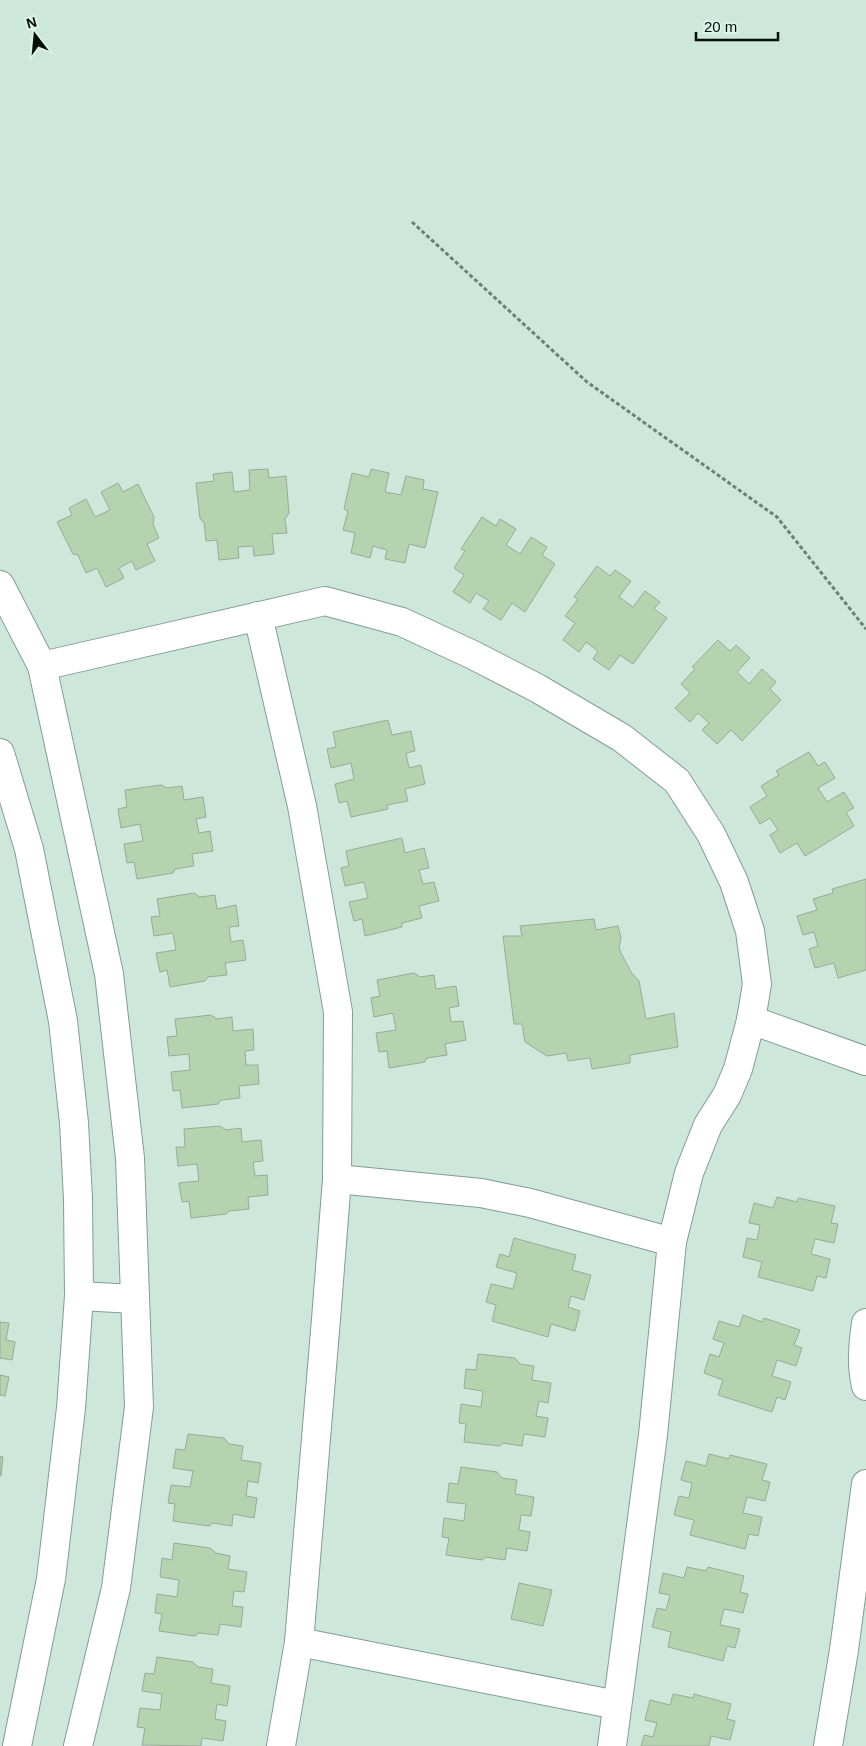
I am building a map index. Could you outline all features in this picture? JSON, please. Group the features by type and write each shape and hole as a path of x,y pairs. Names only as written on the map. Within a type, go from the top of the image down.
{"street":[{"path":"0,585 42,666 109,974 130,1158 139,1407 116,1588 78,1746"},
{"path":"42,666 326,601 402,622 473,655 537,688 622,738 678,781 711,834 734,882 750,931 757,984 751,1020 738,1069 727,1094 708,1125 689,1173 672,1242 653,1435 612,1746"},
{"path":"258,616 302,806 338,1012 336,1180 299,1642 281,1746"},
{"path":"0,753 29,849 63,1021 74,1123 78,1199 79,1296 72,1408 51,1579 17,1746"},
{"path":"751,1020 866,1061"},
{"path":"336,1180 481,1194 530,1203 672,1242"},
{"path":"79,1296 135,1299"},
{"path":"866,1323 863,1340 863,1373 866,1386"},
{"path":"828,1746 844,1650 866,1484"},
{"path":"299,1642 617,1704"}],"path":[{"path":"412,222 587,382 777,517 866,629"}],"building":[{"path":"268,469 269,478 286,476 289,513 285,519 287,533 272,534 274,554 254,556 253,546 238,547 239,558 219,560 217,540 206,541 204,522 200,519 196,483 214,481 213,474 232,472 234,492 250,490 249,470"},
{"path":"371,469 389,473 385,492 401,495 406,476 424,480 423,489 438,492 425,548 409,544 405,563 385,559 387,550 373,546 370,558 351,553 355,533 343,530 348,511 344,509 352,473 369,477"},
{"path":"118,483 123,492 138,484 154,517 153,524 159,538 147,544 155,561 136,570 132,561 119,568 124,578 106,587 97,568 86,573 78,555 73,554 57,522 72,515 69,508 86,499 95,517 110,510 101,492"},
{"path":"482,517 496,526 500,519 516,529 506,545 520,554 531,537 547,547 542,555 555,564 525,612 512,603 501,620 483,609 489,601 476,593 470,603 453,592 464,575 454,568 465,551 461,549"},
{"path":"597,566 610,576 615,570 631,581 619,597 633,607 645,591 660,602 654,609 667,618 633,664 620,655 609,670 593,659 598,651 586,642 579,652 563,640 575,623 565,616 578,599 574,597"},
{"path":"718,640 730,651 736,645 750,658 737,672 749,684 762,669 776,682 770,689 781,700 742,741 731,730 717,744 702,730 709,723 698,713 690,722 675,708 690,693 681,684 695,669 692,667"},
{"path":"388,720 392,735 411,731 415,751 406,753 409,768 421,765 425,784 405,789 408,801 387,805 388,809 351,817 347,801 339,803 335,784 354,779 351,763 331,768 327,749 336,747 333,732"},
{"path":"809,752 818,766 825,762 835,778 818,788 827,802 844,792 854,808 846,812 854,826 805,856 797,843 780,853 770,835 778,830 770,818 760,824 750,807 767,796 761,786 779,775 776,771"},
{"path":"161,785 167,788 182,786 184,800 203,797 206,817 196,819 199,833 210,831 213,851 192,854 194,866 175,869 173,873 137,879 134,862 127,863 124,844 143,841 140,824 121,828 118,809 127,807 125,790"},
{"path":"402,838 405,853 424,848 429,868 419,870 423,884 434,882 439,901 419,906 422,918 402,923 402,927 365,936 362,919 354,921 349,902 368,898 364,882 345,886 341,868 349,866 346,851"},
{"path":"866,879 866,970 838,978 834,963 815,968 809,949 818,946 814,932 803,935 797,916 817,910 813,899 833,893 832,889"},
{"path":"194,893 200,897 215,895 217,909 236,905 239,926 229,927 231,942 243,940 246,960 225,963 227,975 208,977 205,981 170,987 167,970 160,972 156,953 176,950 173,933 154,936 151,917 160,916 157,899"},
{"path":"594,919 596,930 618,926 621,938 619,947 631,972 639,981 646,1019 674,1013 678,1047 630,1055 630,1063 592,1069 590,1058 568,1061 566,1053 547,1056 525,1042 522,1024 514,1024 503,936 522,936 520,926"},
{"path":"414,973 420,977 434,975 436,989 456,986 459,1006 449,1008 451,1022 463,1021 466,1040 445,1044 447,1055 427,1058 425,1062 389,1068 387,1051 379,1052 376,1033 396,1030 393,1013 374,1017 371,998 380,996 377,980"},
{"path":"211,1015 217,1019 232,1017 233,1031 253,1029 254,1050 245,1051 246,1065 258,1065 259,1084 239,1086 240,1098 221,1100 218,1104 182,1108 180,1090 173,1091 171,1072 190,1070 189,1054 169,1056 167,1037 177,1036 175,1019"},
{"path":"220,1126 226,1130 241,1128 242,1142 261,1140 263,1161 253,1162 255,1176 267,1175 268,1195 248,1197 249,1209 191,1218 189,1201 182,1202 179,1183 199,1181 197,1164 178,1166 176,1147 185,1147 184,1129"},
{"path":"777,1197 797,1202 798,1198 835,1206 831,1223 838,1224 834,1243 815,1239 811,1254 830,1259 826,1278 817,1276 813,1291 758,1277 762,1262 743,1257 747,1238 757,1240 760,1225 749,1223 754,1203 773,1208"},
{"path":"514,1238 576,1255 572,1270 591,1275 584,1300 571,1296 568,1307 580,1311 575,1331 551,1324 548,1337 492,1321 496,1305 486,1302 491,1284 513,1289 517,1273 496,1267 500,1254 509,1257"},
{"path":"743,1315 762,1322 764,1318 800,1330 794,1345 802,1348 796,1366 777,1360 772,1376 791,1382 785,1400 777,1397 772,1412 718,1395 723,1380 704,1373 710,1354 719,1357 724,1343 713,1339 719,1321 739,1327"},
{"path":"0,1322 9,1323 6,1340 15,1342 12,1360 0,1358"},
{"path":"478,1354 515,1358 520,1364 534,1366 532,1380 551,1383 548,1403 539,1401 536,1416 548,1418 545,1437 524,1434 522,1446 503,1443 500,1446 464,1442 466,1424 459,1423 461,1404 481,1407 483,1391 464,1388 466,1369 476,1370"},
{"path":"0,1375 9,1377 5,1396 0,1395"},
{"path":"188,1434 224,1438 229,1444 243,1446 241,1460 261,1463 258,1483 248,1481 246,1496 257,1498 254,1518 233,1514 232,1526 213,1523 209,1526 173,1521 175,1504 168,1503 171,1485 190,1487 193,1471 173,1468 176,1449 185,1450"},
{"path":"709,1454 729,1459 730,1455 767,1464 762,1480 770,1482 765,1501 747,1497 743,1513 762,1517 758,1536 749,1534 745,1549 690,1535 694,1520 674,1515 679,1496 689,1498 692,1483 681,1480 686,1461 706,1466"},
{"path":"0,1456 3,1457 1,1476 0,1476"},
{"path":"461,1467 497,1472 502,1478 517,1480 515,1494 534,1497 531,1516 521,1515 519,1530 530,1532 527,1551 507,1548 505,1560 486,1557 482,1560 446,1555 449,1538 442,1537 444,1518 464,1521 466,1504 447,1502 449,1483 458,1484"},
{"path":"174,1543 210,1548 216,1553 230,1556 228,1569 247,1572 244,1592 234,1591 232,1606 243,1607 241,1627 220,1624 218,1635 199,1633 195,1636 159,1631 162,1614 155,1613 157,1594 177,1597 179,1580 160,1577 162,1558 172,1560"},
{"path":"687,1567 706,1571 708,1567 744,1576 740,1592 748,1594 743,1613 724,1609 720,1625 740,1629 735,1648 727,1646 723,1661 668,1647 671,1632 652,1627 657,1608 666,1610 670,1595 659,1593 663,1573 684,1578"},
{"path":"519,1583 552,1590 543,1626 511,1619"},
{"path":"157,1657 193,1662 198,1667 213,1669 211,1683 230,1686 227,1706 217,1704 215,1719 226,1721 223,1741 202,1738 201,1746 142,1745 145,1728 137,1727 140,1708 160,1710 162,1694 142,1691 145,1673 154,1674"},
{"path":"673,1694 693,1698 694,1694 731,1704 727,1719 735,1721 730,1740 711,1736 709,1746 641,1746 644,1735 653,1737 657,1723 645,1720 650,1700 670,1705"}]}
